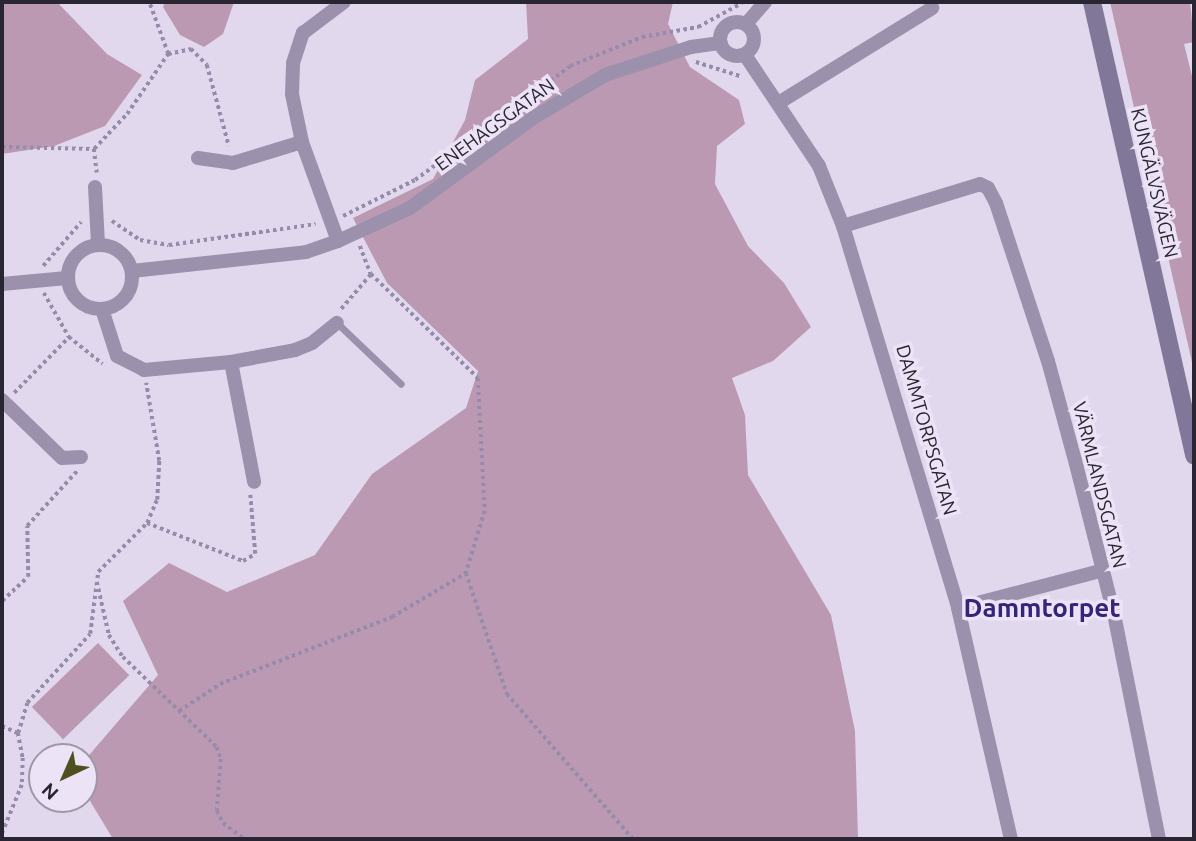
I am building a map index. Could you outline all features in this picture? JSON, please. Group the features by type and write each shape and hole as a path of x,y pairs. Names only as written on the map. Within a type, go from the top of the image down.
{"main road":[{"name":"KUNGÄLVSVÄGEN","path":"1092,2 1194,456"}],"street":[{"path":"338,241 302,142 292,94 293,63 303,33 344,2"},
{"path":"746,24 755,38 745,55 732,55 720,43 727,25 746,24 765,2"},
{"path":"780,102 932,8"},
{"name":"ENEHAGSGATAN","path":"132,271 306,252 338,241 442,188 565,96 605,75 691,47 720,43"},
{"name":"DAMMTORPSGATAN","path":"745,55 780,102 818,166 844,226 958,608 1010,839"},
{"path":"198,158 233,163 302,142"},
{"name":"VÄRMLANDSGATAN","path":"844,226 960,187 979,184 988,188 1048,361 1100,571 1117,627 1159,839"},
{"path":"95,187 98,244"},
{"path":"98,244 120,252 132,271 123,299 102,309 80,302 67,278 76,255 98,244"},
{"path":"2,284 67,278"},
{"path":"102,309 117,356 140,376 295,350 312,343 337,323"},
{"path":"231,362 254,482"},
{"path":"4,401 62,458 81,457"},
{"path":"958,608 1100,571"}],"lane":[{"path":"337,323 401,384"}],"path":[{"path":"149,2 168,54"},
{"path":"112,371 69,337 48,303 41,279 44,262 83,220 96,215 108,215 129,235 150,244 270,233 330,220 394,194 570,66 642,37 686,30 714,21 744,2"},
{"path":"686,30 700,66 727,70 747,82"},
{"path":"2,147 94,149 127,114 168,54 191,49 207,65 233,163"},
{"path":"355,234 371,274 478,379 485,511 466,573 507,694 633,839"},
{"path":"337,323 336,315 371,274"},
{"path":"4,401 69,337"},
{"path":"140,376 146,386"},
{"path":"2,834 22,785 18,733 27,703 90,634 96,579 147,523 158,500 159,461 146,386 140,376"},
{"path":"2,601 28,577 27,526 76,477 81,457"},
{"path":"147,523 243,561 255,554 248,502 254,482"},
{"path":"179,711 220,684 392,617 466,573"},
{"path":"96,579 109,635 140,676 217,747 221,759 217,811 223,823 244,839"},
{"path":"2,726 18,733"}],"shaded area":[{"path":"2,2 57,2 107,54 142,75 105,126 54,146 2,154"},
{"path":"165,2 234,2 223,34 204,47 180,35 163,7"},
{"path":"526,2 673,2 668,24 690,67 739,100 745,124 717,146 715,184 748,246 784,283 811,327 773,361 732,378 745,415 748,475 831,615 855,731 858,839 113,839 97,813 98,745 158,675 123,601 169,563 227,592 315,555 372,474 466,408 478,371 387,283 353,218 433,179 465,120 475,80 528,39"},
{"path":"1110,2 1190,2 1194,42 1184,44 1194,84 1194,371"},
{"path":"98,643 129,675 63,739 32,707"}],"district":[{"name":"Dammtorpet","path":"1042,608"}]}
